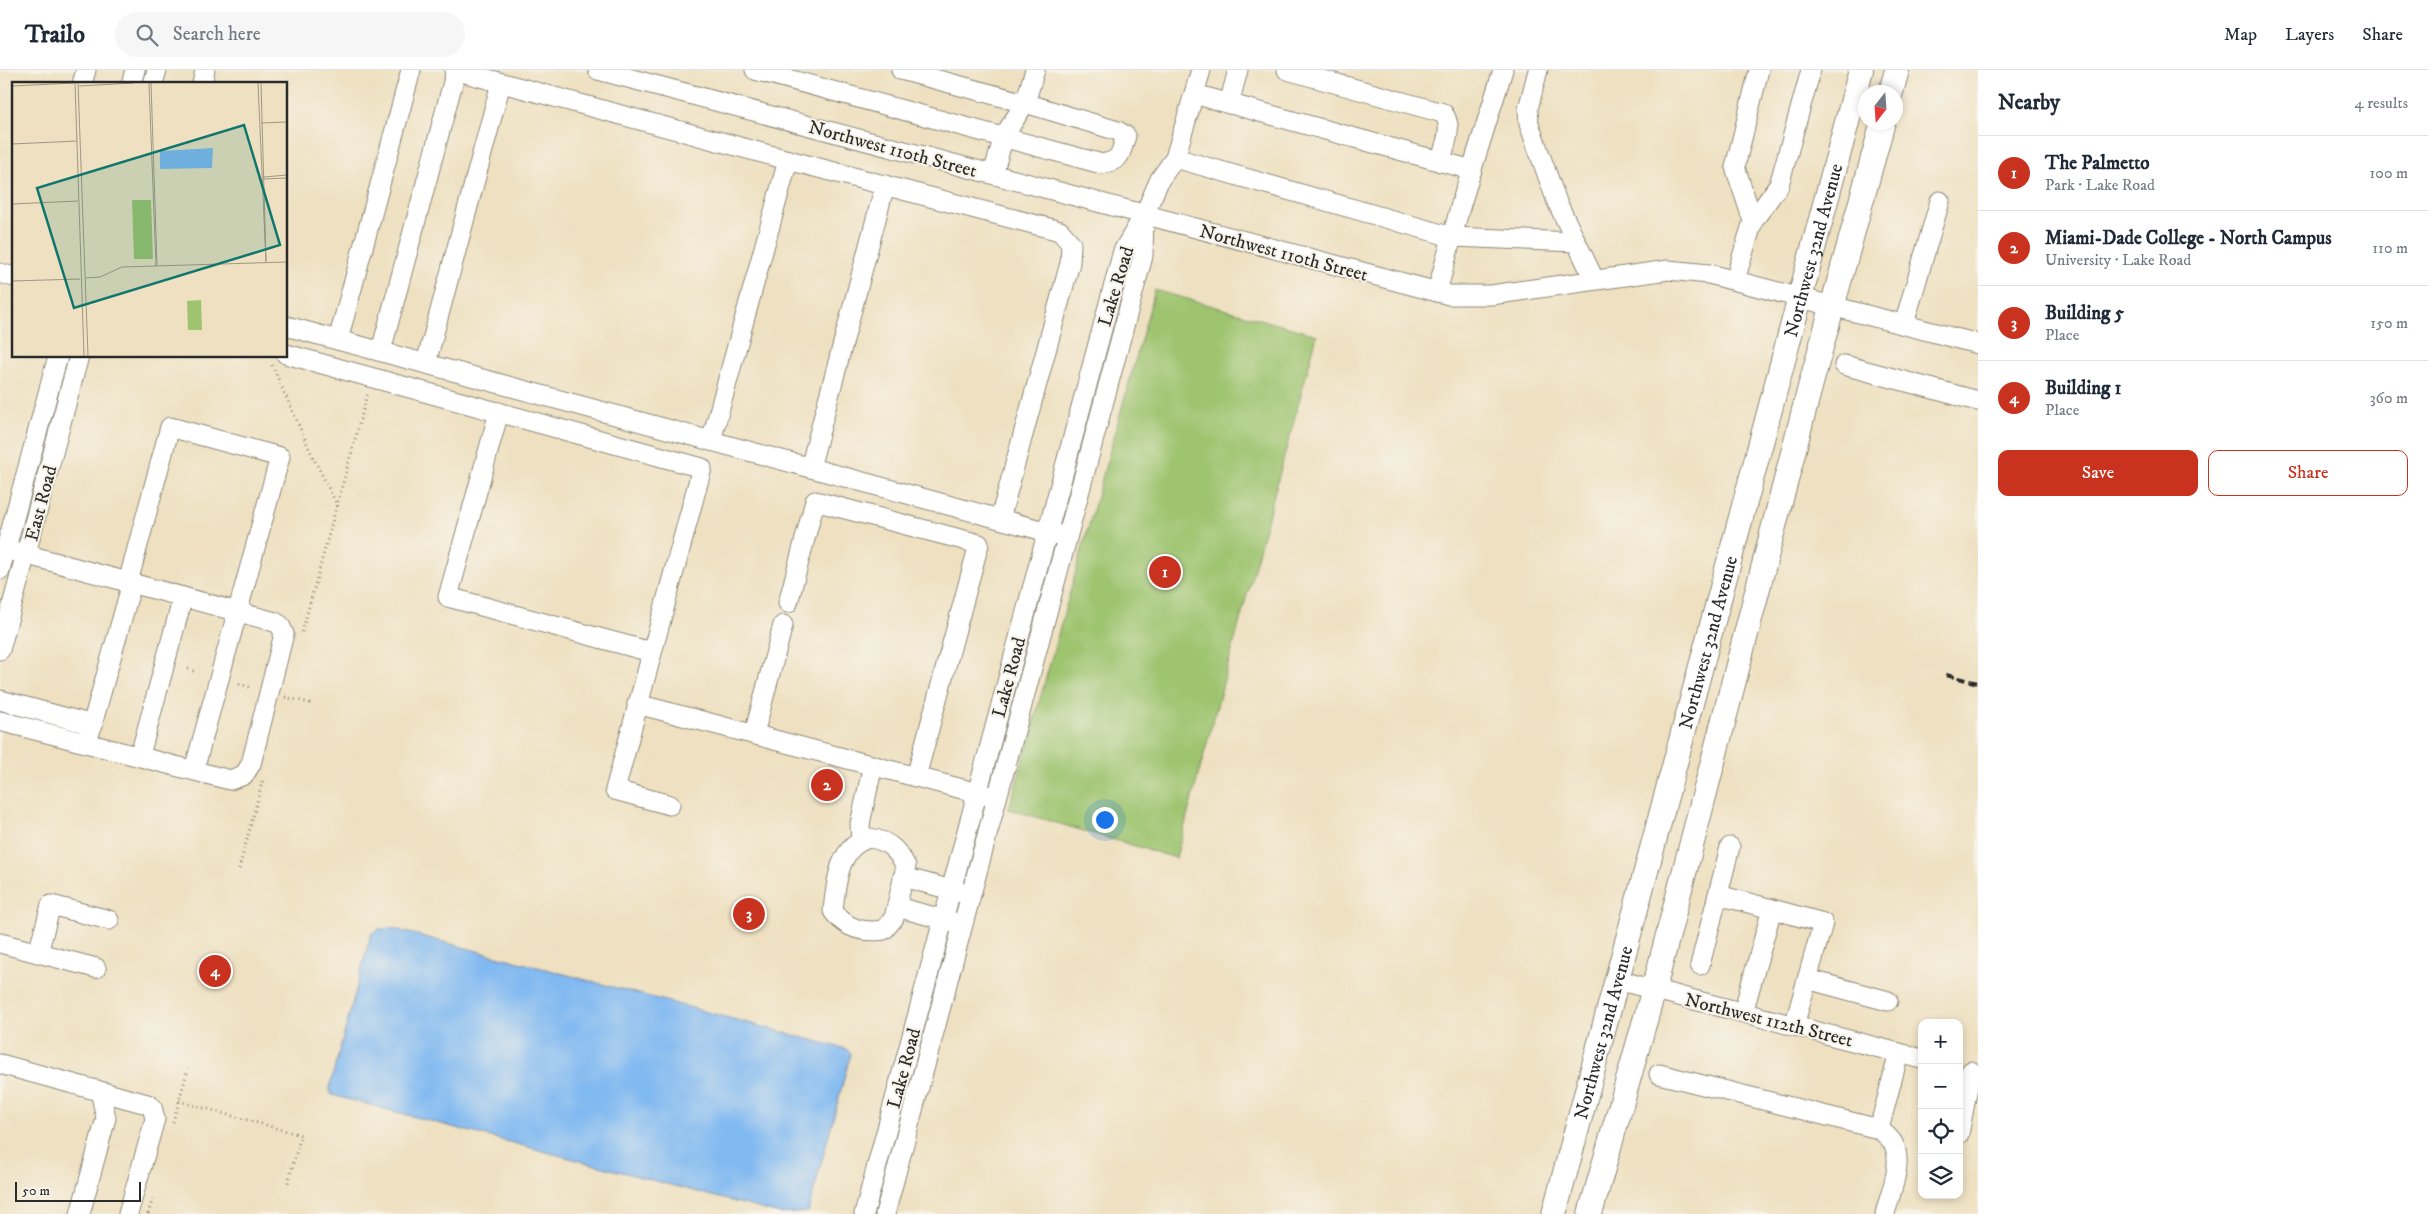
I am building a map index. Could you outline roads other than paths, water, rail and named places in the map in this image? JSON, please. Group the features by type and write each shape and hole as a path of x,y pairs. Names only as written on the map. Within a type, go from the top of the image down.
{"main road":[{"name":"Northwest 32nd Avenue","path":"1554,1214 1861,70"},
{"path":"1893,85 1897,70"},
{"name":"Northwest 32nd Avenue","path":"1590,1214 1654,990 1809,391 1881,130"}],"street":[{"path":"338,340 411,70"},
{"path":"381,351 455,70 1060,231 1071,244 1070,262 1000,519"},
{"name":"Northwest 110th Street","path":"598,70 655,77 993,174 1449,295 1491,295 1668,270 1709,274 1735,280 1978,344"},
{"path":"756,70 1102,164 1114,161 1120,156 1126,136 1118,131 1025,103 901,70"},
{"path":"993,174 1004,136 1025,103 1035,70"},
{"path":"1144,215 1160,179 1175,158 1200,70"},
{"path":"1229,104 1238,70"},
{"path":"1287,70 1442,113 1448,120 1449,128 1440,162"},
{"path":"1437,292 1503,70"},
{"path":"1538,70 1528,109 1529,124 1556,202 1594,279"},
{"path":"1753,221 1735,167 1759,70"},
{"path":"1735,280 1753,221 1779,185 1811,70"},
{"path":"426,363 500,82"},
{"path":"1194,94 1472,170"},
{"path":"1175,158 1452,237 1576,242"},
{"path":"711,441 788,160"},
{"path":"810,468 885,185"},
{"path":"1904,324 1940,201"},
{"name":"Lake Road","path":"864,1214 1122,251 1144,215"},
{"name":"Lake Road","path":"885,1214 1144,256 1144,215"},
{"path":"288,327 1068,537"},
{"name":"East Road","path":"0,570 57,358"},
{"name":"East Road","path":"0,650 78,358"},
{"path":"282,358 467,403 702,468 615,790 670,805"},
{"path":"1844,365 1978,401"},
{"path":"467,403 474,376"},
{"path":"499,412 448,597 651,652"},
{"path":"90,734 170,427 280,457 194,770"},
{"path":"788,603 815,501 978,544 916,777"},
{"path":"0,700 140,755 230,780 238,779 244,775 251,764 284,634 280,625 275,622 6,549"},
{"path":"140,755 183,597"},
{"path":"754,734 783,625"},
{"path":"637,704 998,798"},
{"path":"0,721 90,734"},
{"path":"861,840 860,824 873,765"},
{"path":"870,838 881,840 897,849 906,866 894,918 884,930 856,929 841,922 833,911 845,854 861,840 870,838"},
{"path":"1700,965 1730,847"},
{"path":"903,877 971,896"},
{"path":"1718,895 1823,923 1794,1026"},
{"path":"38,953 51,905 109,920"},
{"path":"897,906 963,925"},
{"path":"1743,1013 1772,909"},
{"path":"0,943 96,968"},
{"path":"1807,979 1888,1001"},
{"name":"Northwest 112th Street","path":"1617,980 1918,1058"},
{"path":"1879,1129 1898,1053"},
{"path":"0,1064 147,1104 154,1112 154,1119 128,1214"},
{"path":"1963,1111 1970,1071"},
{"path":"1659,1074 1879,1129 1892,1142 1898,1154 1885,1214"},
{"path":"80,1214 106,1118 100,1091"}],"water":[{"path":"391,928 846,1049 851,1053 808,1212 780,1214 332,1095 329,1089 371,934 379,929"}],"railway":[{"path":"1946,675 1978,683"}],"place":[{"name":"The Palmetto","path":"1165,572"},
{"name":"Miami-Dade College - North Campus","path":"827,785"},
{"name":"Building 5","path":"749,914"},
{"name":"Building 1","path":"215,971"}]}
